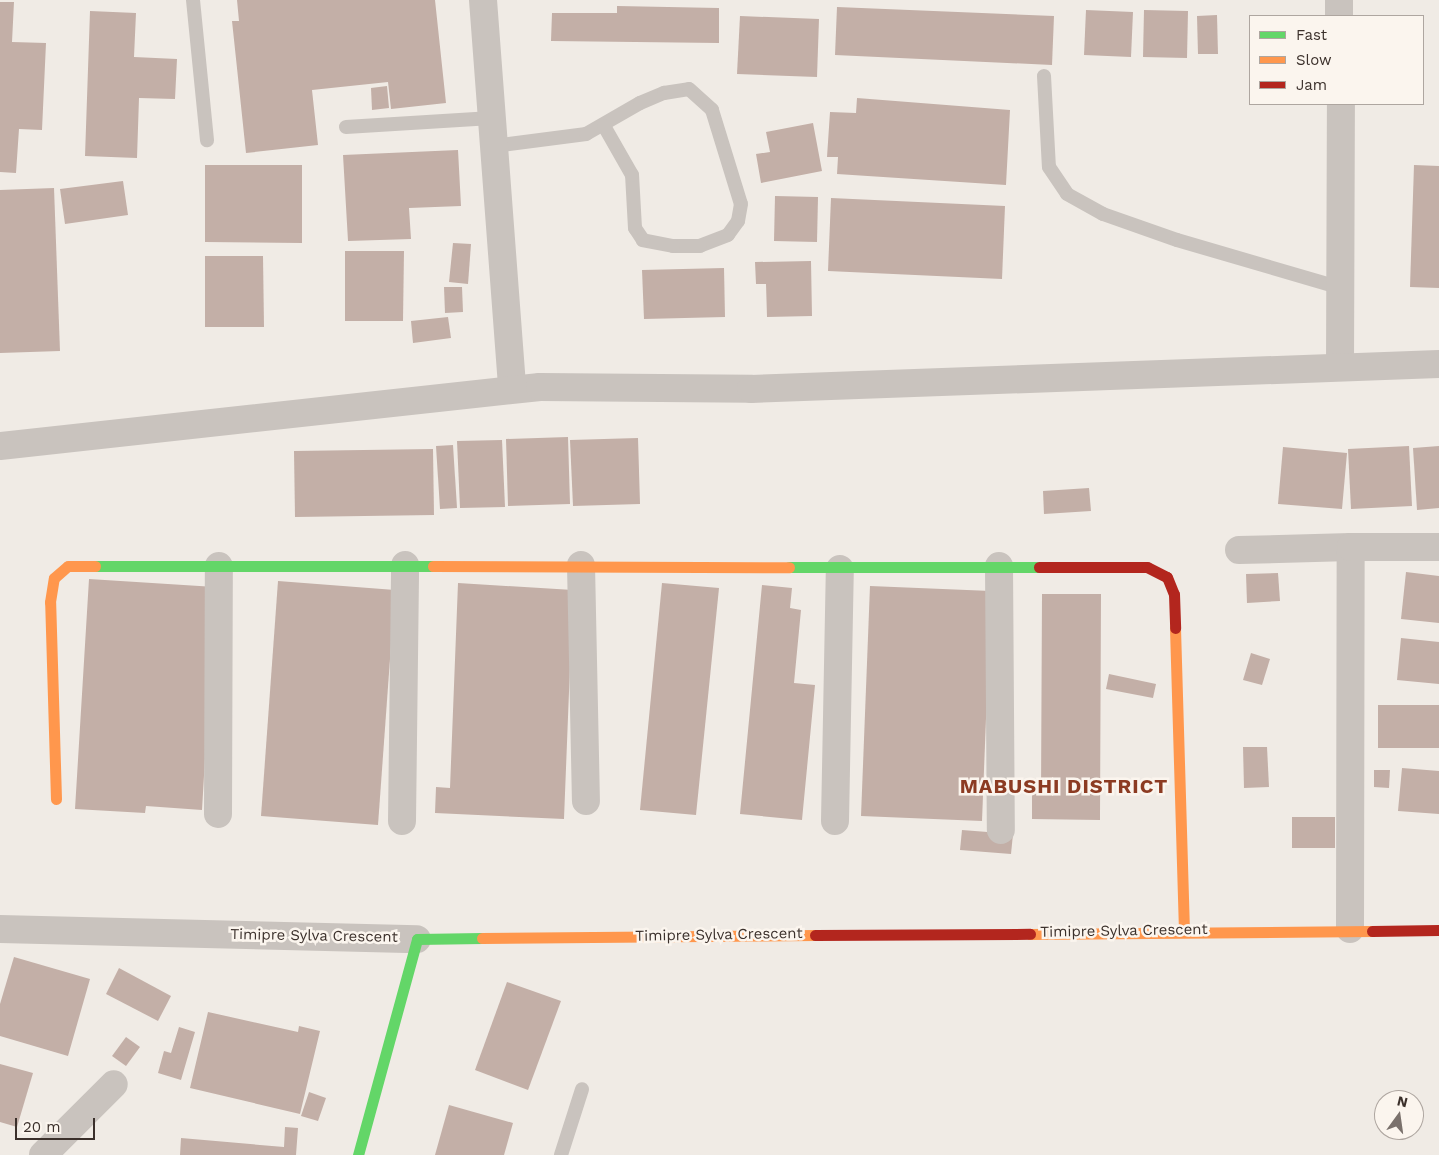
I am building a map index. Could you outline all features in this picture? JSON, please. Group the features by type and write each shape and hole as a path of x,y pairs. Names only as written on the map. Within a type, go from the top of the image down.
{"street":[{"path":"483,0 512,389"},
{"path":"1339,0 1340,15"},
{"path":"1340,366 1341,105"},
{"path":"0,446 512,389 751,389 1340,366 1439,364"},
{"path":"1239,550 1439,546"},
{"path":"1350,929 1351,547"},
{"path":"402,820 405,565"},
{"path":"581,565 586,801"},
{"path":"56,800 50,602 54,578 68,566 1147,567 1167,577 1174,594 1184,931"},
{"path":"218,814 219,566"},
{"path":"999,566 1001,830"},
{"path":"835,821 840,568"},
{"name":"Timipre Sylva Crescent","path":"0,928 417,938 1350,929 1439,930"},
{"path":"358,1155 417,938"},
{"path":"43,1155 114,1084"}],"lane":[{"path":"193,0 207,140"},
{"path":"1044,76 1049,167 1067,194 1103,214 1177,240 1341,288"},
{"path":"494,146 546,141 586,134 604,126 640,103 664,93 690,89 712,110 741,204 738,221 728,235 700,246 673,246 643,240 635,228 632,175 604,126"},
{"path":"346,127 492,118"},
{"path":"561,1155 582,1089"}],"building":[{"path":"237,0 435,0 446,103 391,109 388,82 312,90 318,145 246,153 232,21 239,21"},
{"path":"0,2 14,2 12,42 46,43 42,130 19,129 16,173 0,172"},
{"path":"617,6 719,8 719,43 551,41 552,13 617,13"},
{"path":"837,7 1054,16 1052,65 835,55"},
{"path":"1086,10 1133,12 1131,57 1084,55"},
{"path":"1144,10 1188,11 1187,58 1143,57"},
{"path":"90,11 136,13 134,57 177,59 175,99 139,98 137,158 85,156"},
{"path":"1217,15 1218,54 1198,54 1197,16"},
{"path":"740,16 819,19 817,77 737,74"},
{"path":"387,86 389,108 372,110 371,88"},
{"path":"857,98 1010,110 1006,185 837,174 838,157 827,157 830,112 856,113"},
{"path":"813,123 822,171 761,183 756,154 770,152 766,132"},
{"path":"458,150 461,206 409,208 411,239 348,241 343,155"},
{"path":"205,165 302,165 302,243 205,242"},
{"path":"1414,165 1439,166 1439,288 1410,287"},
{"path":"123,181 128,215 65,224 60,189"},
{"path":"54,188 60,351 0,353 0,190"},
{"path":"775,196 818,197 817,242 774,241"},
{"path":"831,198 1005,206 1002,279 828,271"},
{"path":"453,243 471,244 468,284 449,282"},
{"path":"345,251 404,251 403,321 345,321"},
{"path":"205,256 263,256 264,327 205,327"},
{"path":"811,261 812,316 767,317 766,284 756,284 755,262"},
{"path":"724,268 725,317 644,319 642,270"},
{"path":"444,287 462,287 463,312 445,313"},
{"path":"448,317 451,338 413,343 411,321"},
{"path":"568,437 570,504 508,506 506,439"},
{"path":"638,438 640,504 573,506 570,440"},
{"path":"502,440 505,507 460,508 457,441"},
{"path":"453,445 457,508 440,509 436,446"},
{"path":"1409,446 1412,506 1351,509 1348,449"},
{"path":"1439,446 1439,508 1417,510 1413,448"},
{"path":"1283,447 1347,453 1342,509 1278,504"},
{"path":"433,449 434,515 295,517 294,451"},
{"path":"1089,488 1091,511 1044,514 1043,491"},
{"path":"1406,572 1439,576 1439,623 1401,619"},
{"path":"1278,573 1280,601 1247,603 1246,574"},
{"path":"89,579 215,587 202,810 146,806 145,813 75,809"},
{"path":"278,581 395,590 378,825 261,816"},
{"path":"458,583 573,590 564,819 435,813 436,787 450,788"},
{"path":"662,583 719,588 696,815 640,810"},
{"path":"762,585 792,588 790,608 801,610 794,683 815,685 802,820 740,814"},
{"path":"870,586 991,591 982,821 861,816"},
{"path":"1042,594 1101,594 1100,820 1032,819 1032,793 1041,794"},
{"path":"1401,638 1439,642 1439,684 1397,680"},
{"path":"1251,653 1270,659 1262,685 1243,680"},
{"path":"1109,674 1156,684 1153,698 1106,689"},
{"path":"1378,705 1439,705 1439,748 1378,748"},
{"path":"1243,747 1267,747 1269,787 1244,788"},
{"path":"1402,768 1439,771 1439,814 1398,811"},
{"path":"1374,770 1390,770 1389,788 1374,787"},
{"path":"1292,817 1335,817 1335,848 1292,848"},
{"path":"962,830 1013,834 1011,854 960,850"},
{"path":"14,957 90,979 68,1056 0,1036 0,1004"},
{"path":"119,968 171,996 158,1021 106,994"},
{"path":"507,982 561,1001 528,1090 475,1070"},
{"path":"208,1012 298,1032 299,1026 320,1031 300,1114 190,1088"},
{"path":"179,1027 195,1032 181,1080 158,1073 164,1051 171,1053"},
{"path":"126,1037 140,1047 126,1066 112,1056"},
{"path":"0,1064 33,1073 17,1127 0,1122"},
{"path":"309,1092 326,1098 318,1121 301,1116"},
{"path":"449,1105 513,1123 504,1155 435,1155"},
{"path":"285,1127 298,1128 296,1155 180,1155 181,1138 284,1147"}],"traffic: fast":[{"path":"95,566 433,566"},
{"path":"789,567 1039,567"},
{"path":"358,1155 417,939 482,938"}],"traffic: slow":[{"path":"56,799 50,602 54,578 68,566 95,566"},
{"path":"433,566 789,567"},
{"path":"1175,628 1184,931"},
{"path":"1030,934 1372,931"},
{"path":"482,938 815,935"}],"traffic: jam":[{"path":"1039,567 1147,567 1167,577 1174,594 1175,628"},
{"path":"1372,931 1439,930"},
{"path":"815,935 1030,934"}],"district":[{"name":"MABUSHI DISTRICT","path":"1064,786"}]}
